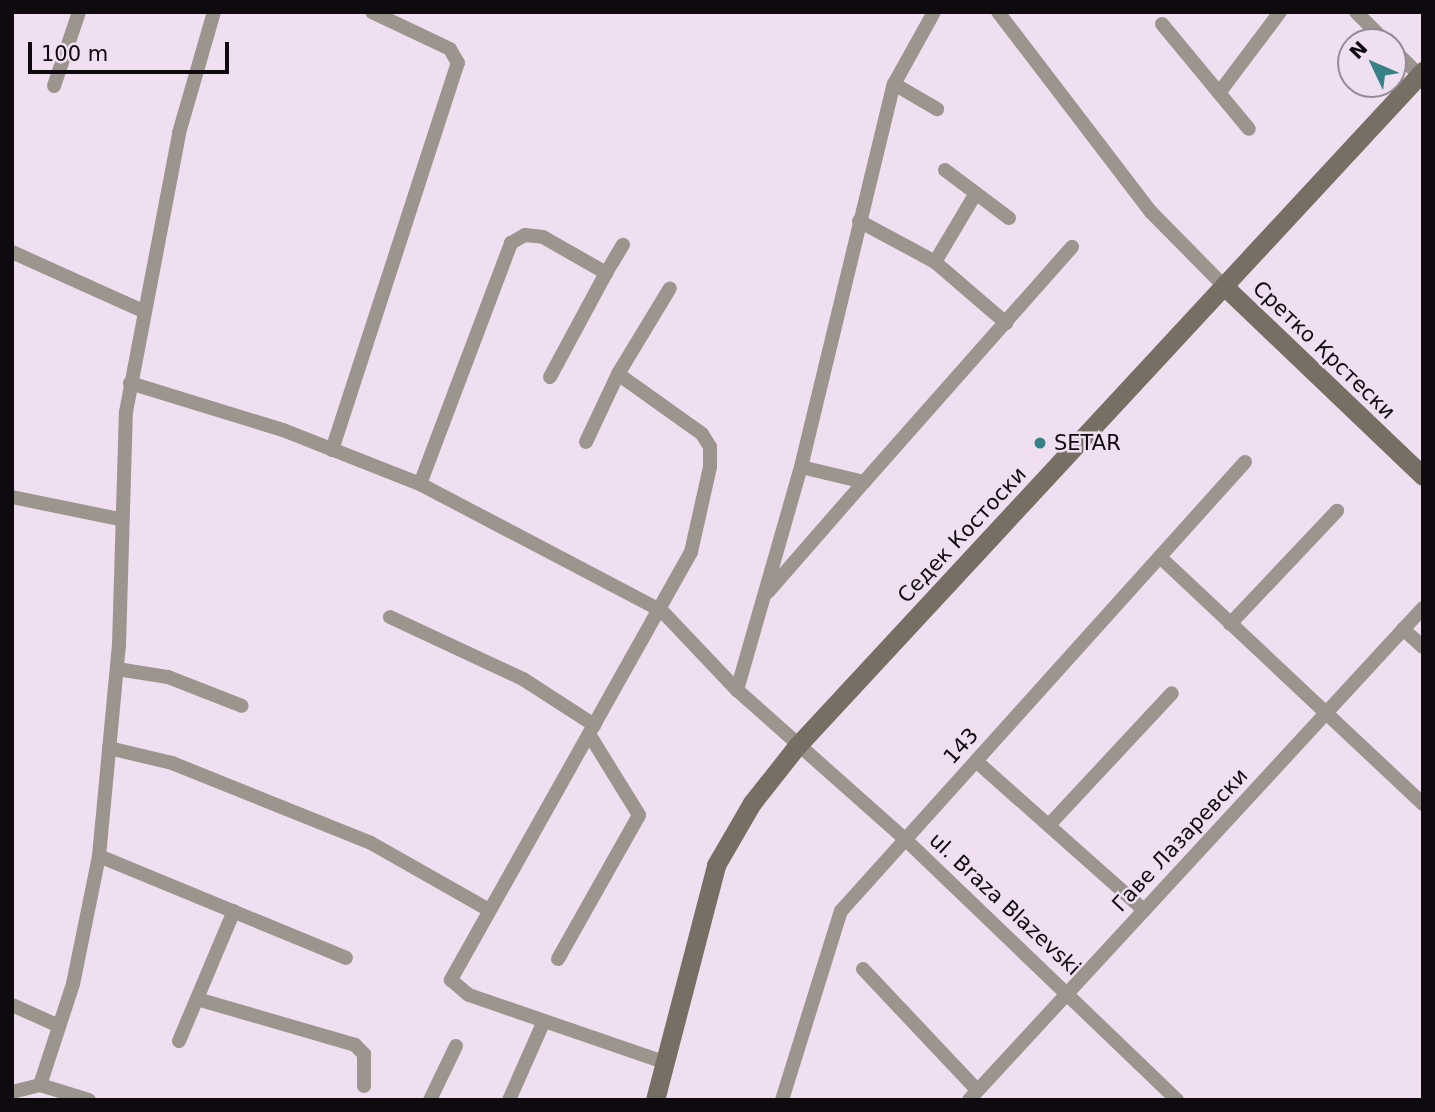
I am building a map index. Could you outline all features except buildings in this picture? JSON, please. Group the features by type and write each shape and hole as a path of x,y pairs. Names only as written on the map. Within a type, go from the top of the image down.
{"main road":[{"name":"Седек Костоски","path":"655,1100 716,865 752,803 797,746 1422,75"},
{"name":"Сретко Крстески","path":"1224,286 1423,476"}],"street":[{"path":"54,86 79,12"},
{"path":"40,1085 60,1026 99,856 117,668 119,519 130,383 179,133 214,12"},
{"path":"332,450 458,62 450,49 372,12"},
{"path":"737,690 800,467 894,85 934,12"},
{"path":"998,12 1151,212 1224,286"},
{"path":"1219,93 1280,12"},
{"path":"1356,12 1372,28"},
{"path":"1162,24 1249,130"},
{"path":"1407,62 1422,75"},
{"path":"894,85 937,108"},
{"path":"945,170 1009,218"},
{"path":"935,262 976,193"},
{"path":"859,221 935,262 1006,323"},
{"path":"420,484 511,243 525,234 542,237 606,273"},
{"path":"550,377 623,245"},
{"path":"764,597 1072,247"},
{"path":"12,252 143,311"},
{"path":"586,442 618,374 670,288"},
{"path":"618,374 672,410 710,447 691,552 662,611 487,909 451,980 468,995 666,1063"},
{"name":"ul. Braza Blazevski","path":"130,383 332,450 420,484 662,611 737,690 905,839 1068,992 1177,1100"},
{"name":"143","path":"784,1099 841,911 1245,463"},
{"path":"800,467 864,482"},
{"path":"12,496 119,519"},
{"path":"1230,624 1337,511"},
{"path":"777,548 794,561"},
{"path":"1160,557 1325,715 1423,804"},
{"name":"Гаве Лазаревски","path":"973,1095 1423,608"},
{"path":"390,617 523,679 591,729 639,815 558,959"},
{"path":"1403,629 1423,647"},
{"path":"117,668 168,677 242,706"},
{"path":"1049,825 1172,693"},
{"path":"109,748 172,762 371,843 487,909"},
{"path":"976,761 1144,910"},
{"path":"99,856 346,958"},
{"path":"179,1041 234,911"},
{"path":"863,969 973,1095"},
{"path":"197,999 355,1045 364,1054 364,1086"},
{"path":"12,1005 60,1026"},
{"path":"509,1100 544,1021"},
{"path":"430,1100 456,1046"},
{"path":"12,1092 40,1085 89,1100"}],"place":[{"name":"SETAR","path":"1040,443"}]}
